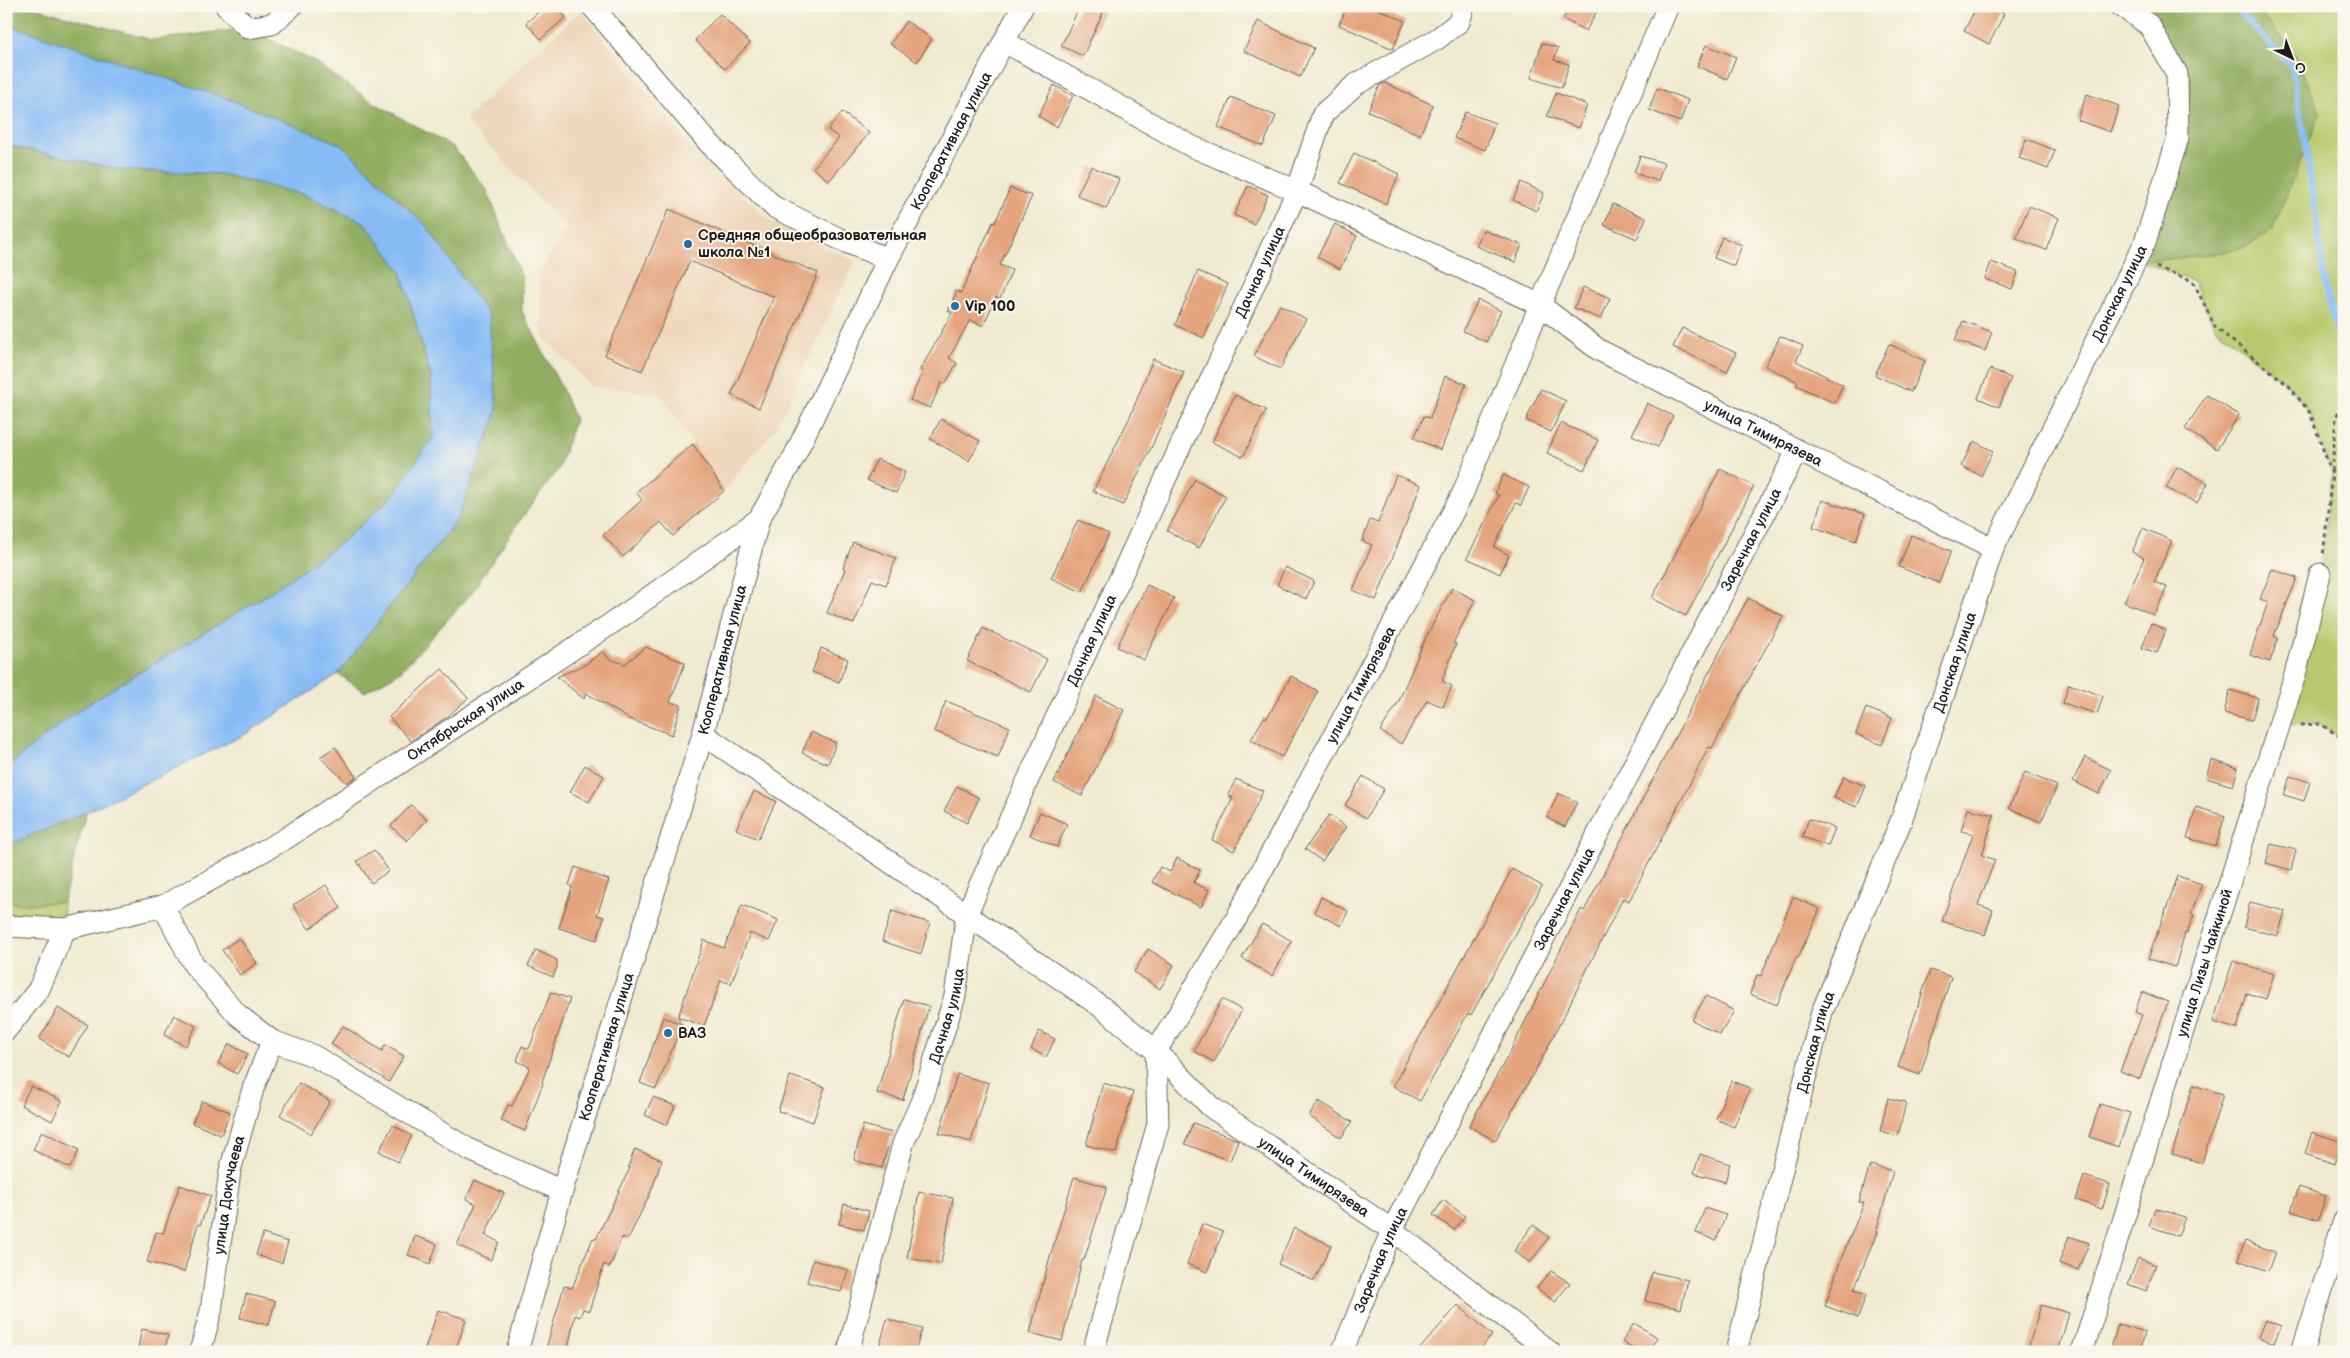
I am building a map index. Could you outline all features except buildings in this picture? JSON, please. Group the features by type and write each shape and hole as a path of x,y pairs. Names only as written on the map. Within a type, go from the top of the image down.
{"street":[{"path":"226,6 248,28 272,24 292,6"},
{"path":"592,6 708,142 774,207 846,242 888,259"},
{"name":"Кооперативная улица","path":"517,1352 562,1191 703,734 759,519 795,455 888,259 1023,6"},
{"name":"Дачная улица","path":"848,1352 903,1144 922,1100 955,996 967,913 1297,192 1324,114 1355,84 1437,39 1459,22 1464,6"},
{"name":"улица Тимирязева","path":"1156,1051 1236,919 1462,496 1540,305 1668,6"},
{"name":"Донская улица","path":"1736,1352 1822,1012 1901,821 1993,549 2145,242 2178,138 2177,74 2149,25 2121,6"},
{"path":"1005,42 1191,146 1297,192 1540,305"},
{"name":"улица Тимирязева","path":"1540,305 1599,350 1993,549"},
{"name":"Заречная улица","path":"1342,1352 1392,1230 1797,451"},
{"name":"Октябрьская улица","path":"6,926 65,929 163,906 285,839 624,615 759,519"},
{"name":"улица Лизы Чайкиной","path":"2082,1352 2295,675 2320,574"},
{"name":"улица Тимирязева","path":"703,734 967,913 1103,1008 1156,1051 1211,1107 1392,1230 1550,1352"},
{"path":"163,906 194,965 238,1015 272,1041 314,1056 470,1150 562,1191"},
{"path":"6,1030 39,989 65,929"},
{"name":"улица Докучаева","path":"200,1352 211,1311 230,1171 253,1089 272,1041"},
{"path":"1093,1352 1158,1124 1156,1051"},
{"path":"2302,1352 2344,1221"}],"path":[{"path":"6,22 9,7"},
{"path":"2136,260 2193,281 2215,327 2289,386 2310,413 2332,474"},
{"path":"2320,574 2332,474 2336,416 2344,405"},
{"path":"2279,725 2320,724 2344,739"}],"shaded area":[{"name":"Средняя общеобразовательная школа №1","path":"581,10 691,148 770,221 855,261 775,429 724,491 661,394 591,386 542,335 538,273 567,228 465,120"}],"green space":[{"path":"6,6 28,6 152,40 248,28 315,62 369,100 453,147 487,190 522,278 522,311 562,389 575,420 558,470 518,523 469,596 400,672 365,692 338,674 458,518 497,411 489,316 342,145 231,100 6,24"},
{"path":"2121,6 2254,6 2295,54 2320,113 2272,230 2247,246 2219,253 2160,260 2136,259 2178,138 2177,74"},
{"path":"2254,6 2344,6 2344,739 2320,724 2279,725 2320,574 2332,474 2310,413 2289,386 2215,327 2193,281 2136,259 2295,54"},
{"path":"6,145 123,170 222,174 305,195 365,223 401,271 431,377 433,437 391,498 343,541 268,594 86,705 36,743 6,769"},
{"path":"86,812 63,902 21,904 6,901 6,843 8,844"},
{"path":"6,901 21,904 63,902 65,929 6,926"}],"water":[{"path":"6,24 231,100 342,145 428,228 489,316 497,411 458,518 338,674 246,734 86,812 8,845 6,843 6,769 36,743 86,705 268,594 343,541 391,498 433,437 431,377 401,271 365,223 305,195 222,174 123,170 6,145"}],"waterway":[{"path":"2233,6 2292,67 2306,146 2325,283 2344,363"}],"place":[{"name":"Средняя общеобразовательная школа №1","path":"688,244"},
{"name":"Vip 100","path":"955,306"},
{"name":"ВАЗ","path":"668,1033"}]}
